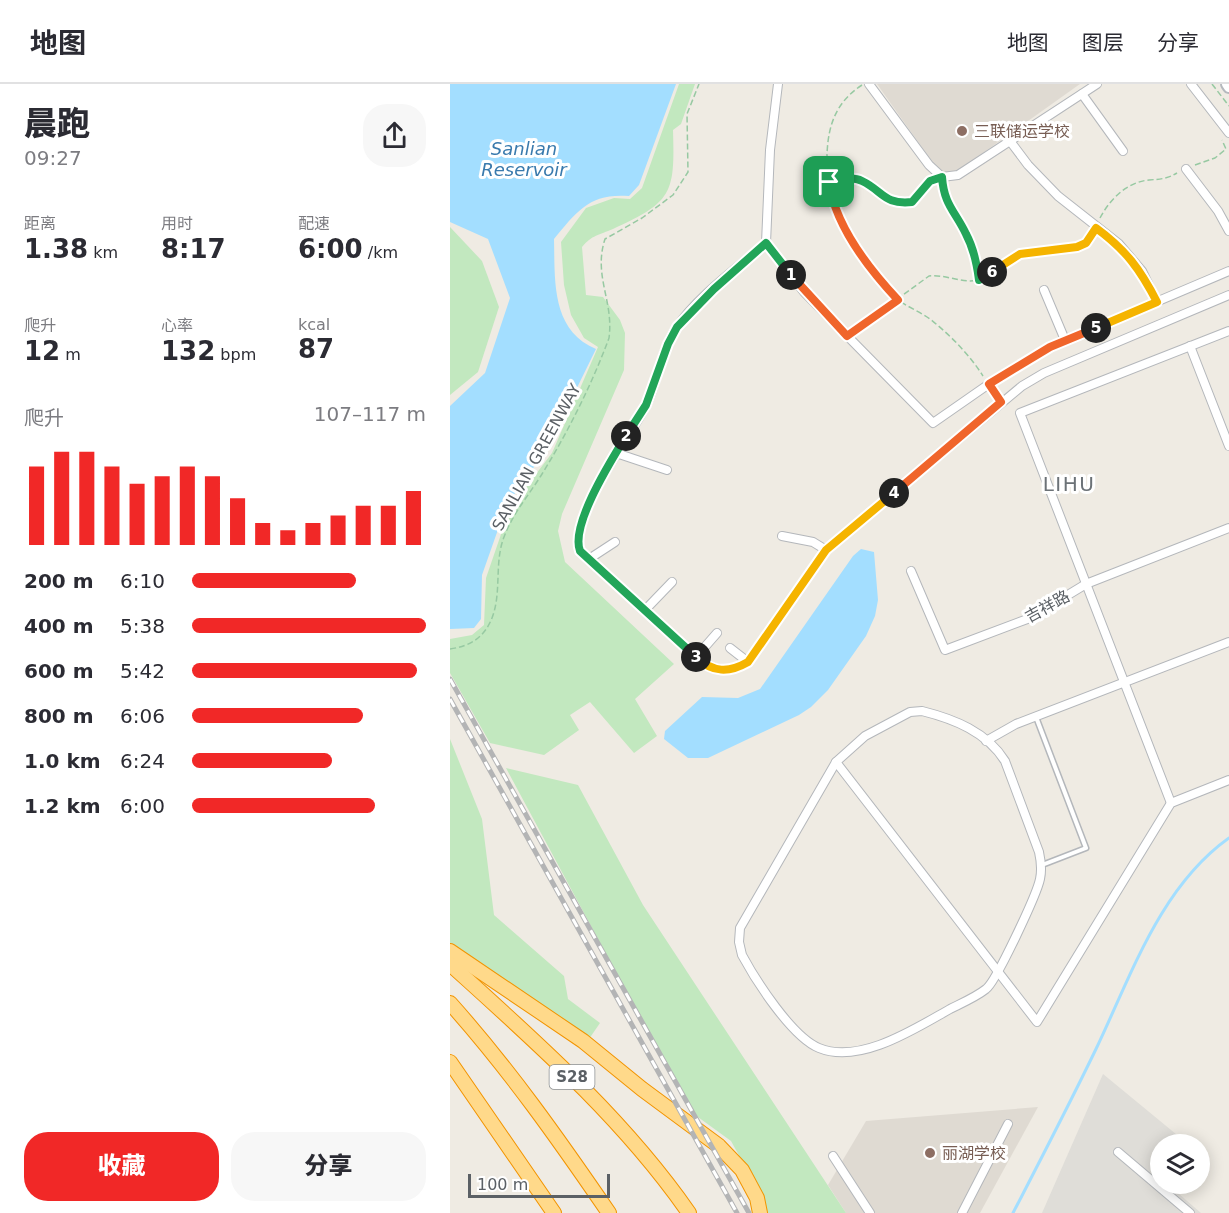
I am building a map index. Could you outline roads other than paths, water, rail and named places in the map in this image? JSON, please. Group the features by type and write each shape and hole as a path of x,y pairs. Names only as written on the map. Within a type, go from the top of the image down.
{"highway":[{"path":"450,951 583,1041 642,1089 720,1146 742,1170 757,1198 760,1213"},
{"name":"S28","path":"450,964 602,1107 685,1208"},
{"name":"S28","path":"450,1003 494,1052 529,1098 609,1213"},
{"path":"450,1062 554,1213"}],"street":[{"path":"778,84 770,150 766,243 804,292 933,423 989,384 1065,340 1229,271"},
{"path":"869,84 929,165 942,177 958,175 1097,84"},
{"path":"1191,84 1229,133"},
{"path":"1082,94 1123,151"},
{"path":"1010,141 1028,165 1058,196 1119,244 1142,271 1157,302"},
{"path":"1186,169 1218,211 1229,231"},
{"path":"766,243 714,289 677,327 668,344 646,405 616,453 578,533 580,551 696,657 719,671 733,670 748,662 826,550 1001,402 1044,373 1229,295"},
{"path":"1044,290 1065,340"},
{"path":"1171,803 1020,413 1229,331"},
{"path":"1190,346 1229,446"},
{"path":"989,384 1001,402"},
{"path":"616,453 667,470"},
{"name":"吉祥路","path":"911,571 945,650 1030,618 1086,584 1229,528"},
{"path":"782,536 813,542 826,550"},
{"path":"589,559 615,542"},
{"path":"645,610 672,582"},
{"path":"696,657 717,633"},
{"path":"986,741 1036,716 1229,642"},
{"path":"730,648 748,662"},
{"path":"910,712 933,714 970,729 986,741 1005,761 1039,852 1041,865 1036,890 988,988 908,1032 858,1051 825,1050 809,1043 794,1031 745,961 740,948 739,935 745,916 836,762 865,736 910,712"},
{"path":"836,762 1037,1022 1171,803 1229,780"},
{"path":"962,1213 1008,1124"},
{"path":"1118,1152 1190,1213"},
{"path":"832,1156 870,1213"}],"lane":[{"path":"1036,716 1086,848 1041,865"}],"water":[{"name":"Sanlian Reservoir","path":"450,84 676,84 639,185 629,196 604,198 586,206 554,239 556,287 563,317 581,341 596,349 547,449 507,504 482,575 481,619 474,628 450,629 450,406 485,373 510,298 488,239 450,222"},
{"path":"861,549 874,552 878,600 875,616 866,636 828,690 811,707 799,715 708,758 688,758 664,739 665,731 702,697 738,698 760,689 853,556"}],"waterway":[{"path":"1013,1213 1086,1070 1150,934 1184,881 1205,858 1229,838"}],"railway":[{"path":"450,679 749,1213"},
{"path":"450,699 737,1213"}],"place":[{"name":"三联储运学校","path":"962,131"},
{"name":"丽湖学校","path":"930,1153"}],"district":[{"name":"LIHU","path":"1069,484"}]}
